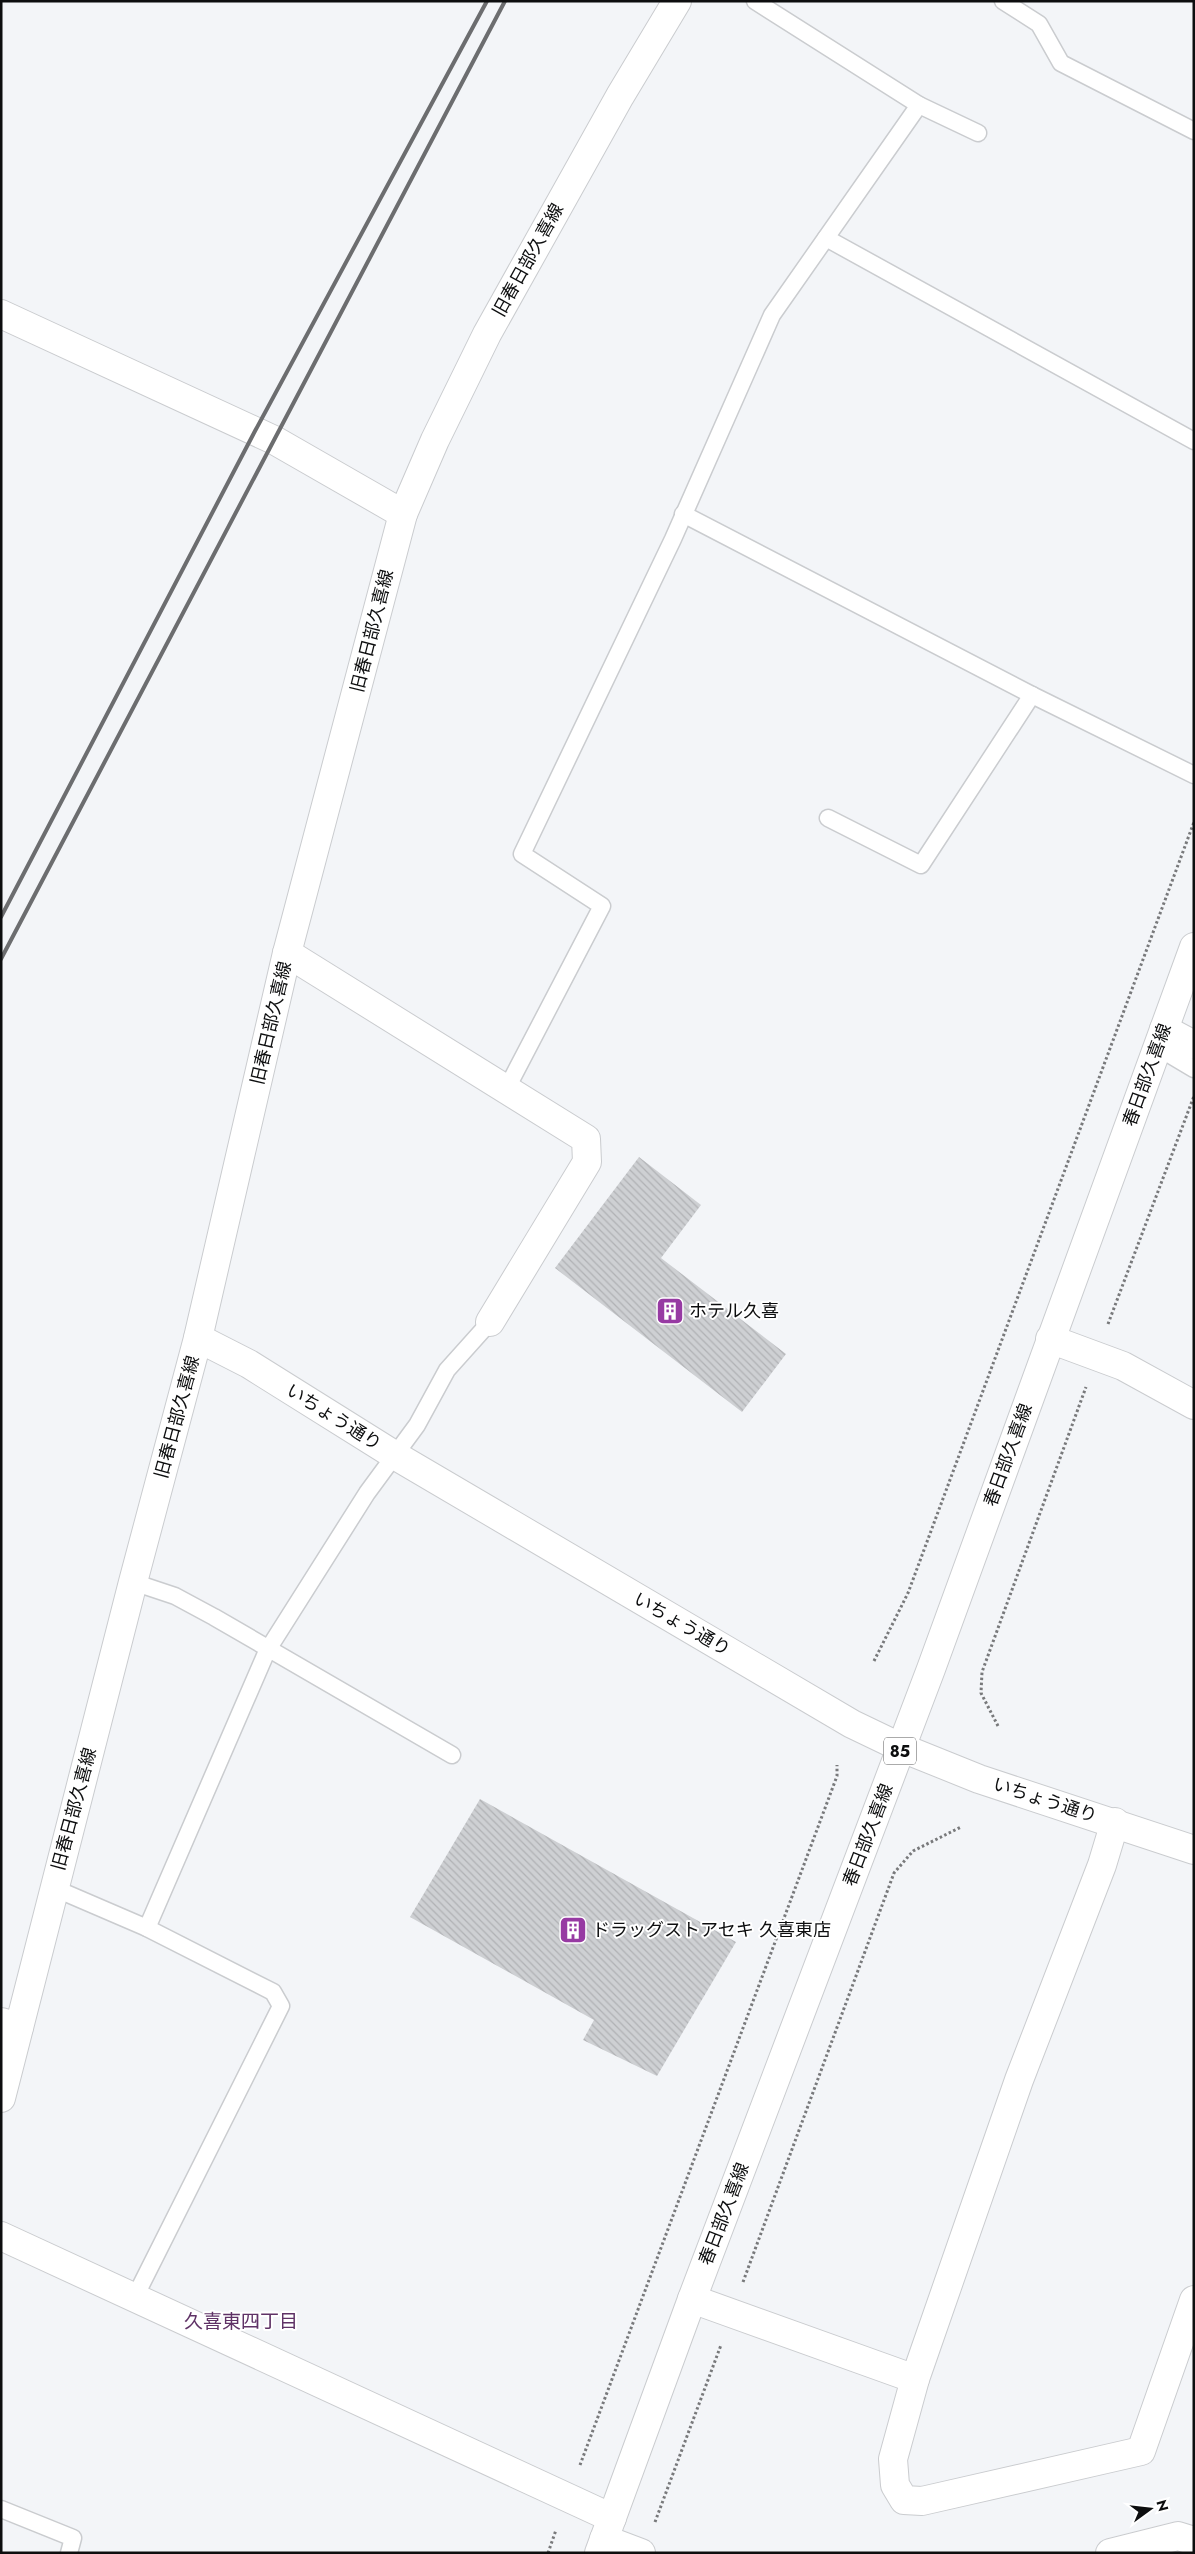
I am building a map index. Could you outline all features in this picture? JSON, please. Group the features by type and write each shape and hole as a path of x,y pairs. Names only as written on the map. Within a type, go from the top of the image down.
{"street":[{"name":"旧春日部久喜線","path":"1,2098 10,2024 54,1888 198,1338 287,953 403,514 435,440 487,334 620,96 677,1"},
{"path":"1,314 274,440 403,514"},
{"name":"春日部久喜線","path":"605,2536 692,2299 902,1748 1194,947"},
{"path":"287,953 507,1088 586,1139 587,1162 490,1322"},
{"path":"1160,1038 1194,1046"},
{"name":"いちょう通り","path":"198,1338 249,1364 396,1456 852,1724 902,1748 979,1779 1115,1822 1194,1850"},
{"path":"1050,1339 1123,1366 1194,1405"},
{"path":"1115,1822 1102,1865 1019,2080 915,2379 893,2459 896,2485 904,2500 922,2501 1141,2451 1194,2300"},
{"path":"1,2236 134,2297 641,2553"},
{"path":"692,2299 915,2379"},
{"path":"1110,2553 1178,2536 1194,2541"}],"lane":[{"path":"756,1 919,105 978,133"},
{"path":"1003,1 1039,24 1061,63 1194,131"},
{"path":"507,1088 602,906 522,854 684,514 772,315 919,105"},
{"path":"826,238 1194,441"},
{"path":"684,514 1032,695 1194,775"},
{"path":"828,818 921,866 1032,695"},
{"path":"1160,1038 1194,1069"},
{"path":"148,1928 270,1648 367,1493 417,1425 448,1370 490,1322"},
{"path":"133,1582 175,1596 270,1648 452,1756"},
{"path":"54,1888 148,1928 273,1992 281,2006 134,2297"},
{"path":"1,2509 73,2538 69,2553"}],"path":[{"path":"874,1661 908,1593 1194,822"},
{"path":"1108,1326 1194,1096"},
{"path":"998,1726 981,1693 982,1672 1088,1381"},
{"path":"578,2472 837,1776 837,1765"},
{"path":"743,2284 894,1873 913,1851 961,1827"},
{"path":"653,2528 722,2341"},
{"path":"548,2553 559,2522"}],"building":[{"name":"ホテル久喜","path":"639,1157 701,1205 661,1258 786,1354 742,1412 555,1268"},
{"name":"ドラッグストアセキ 久喜東店","path":"480,1799 736,1942 657,2076 583,2040 594,2020 410,1917"}],"railway":[{"path":"1,917 255,431 487,1"},
{"path":"1,959 505,1"}],"place":[{"name":"ホテル久喜","path":"670,1311"},
{"name":"ドラッグストアセキ 久喜東店","path":"573,1930"}],"district":[{"name":"久喜東四丁目","path":"241,2321"}]}
